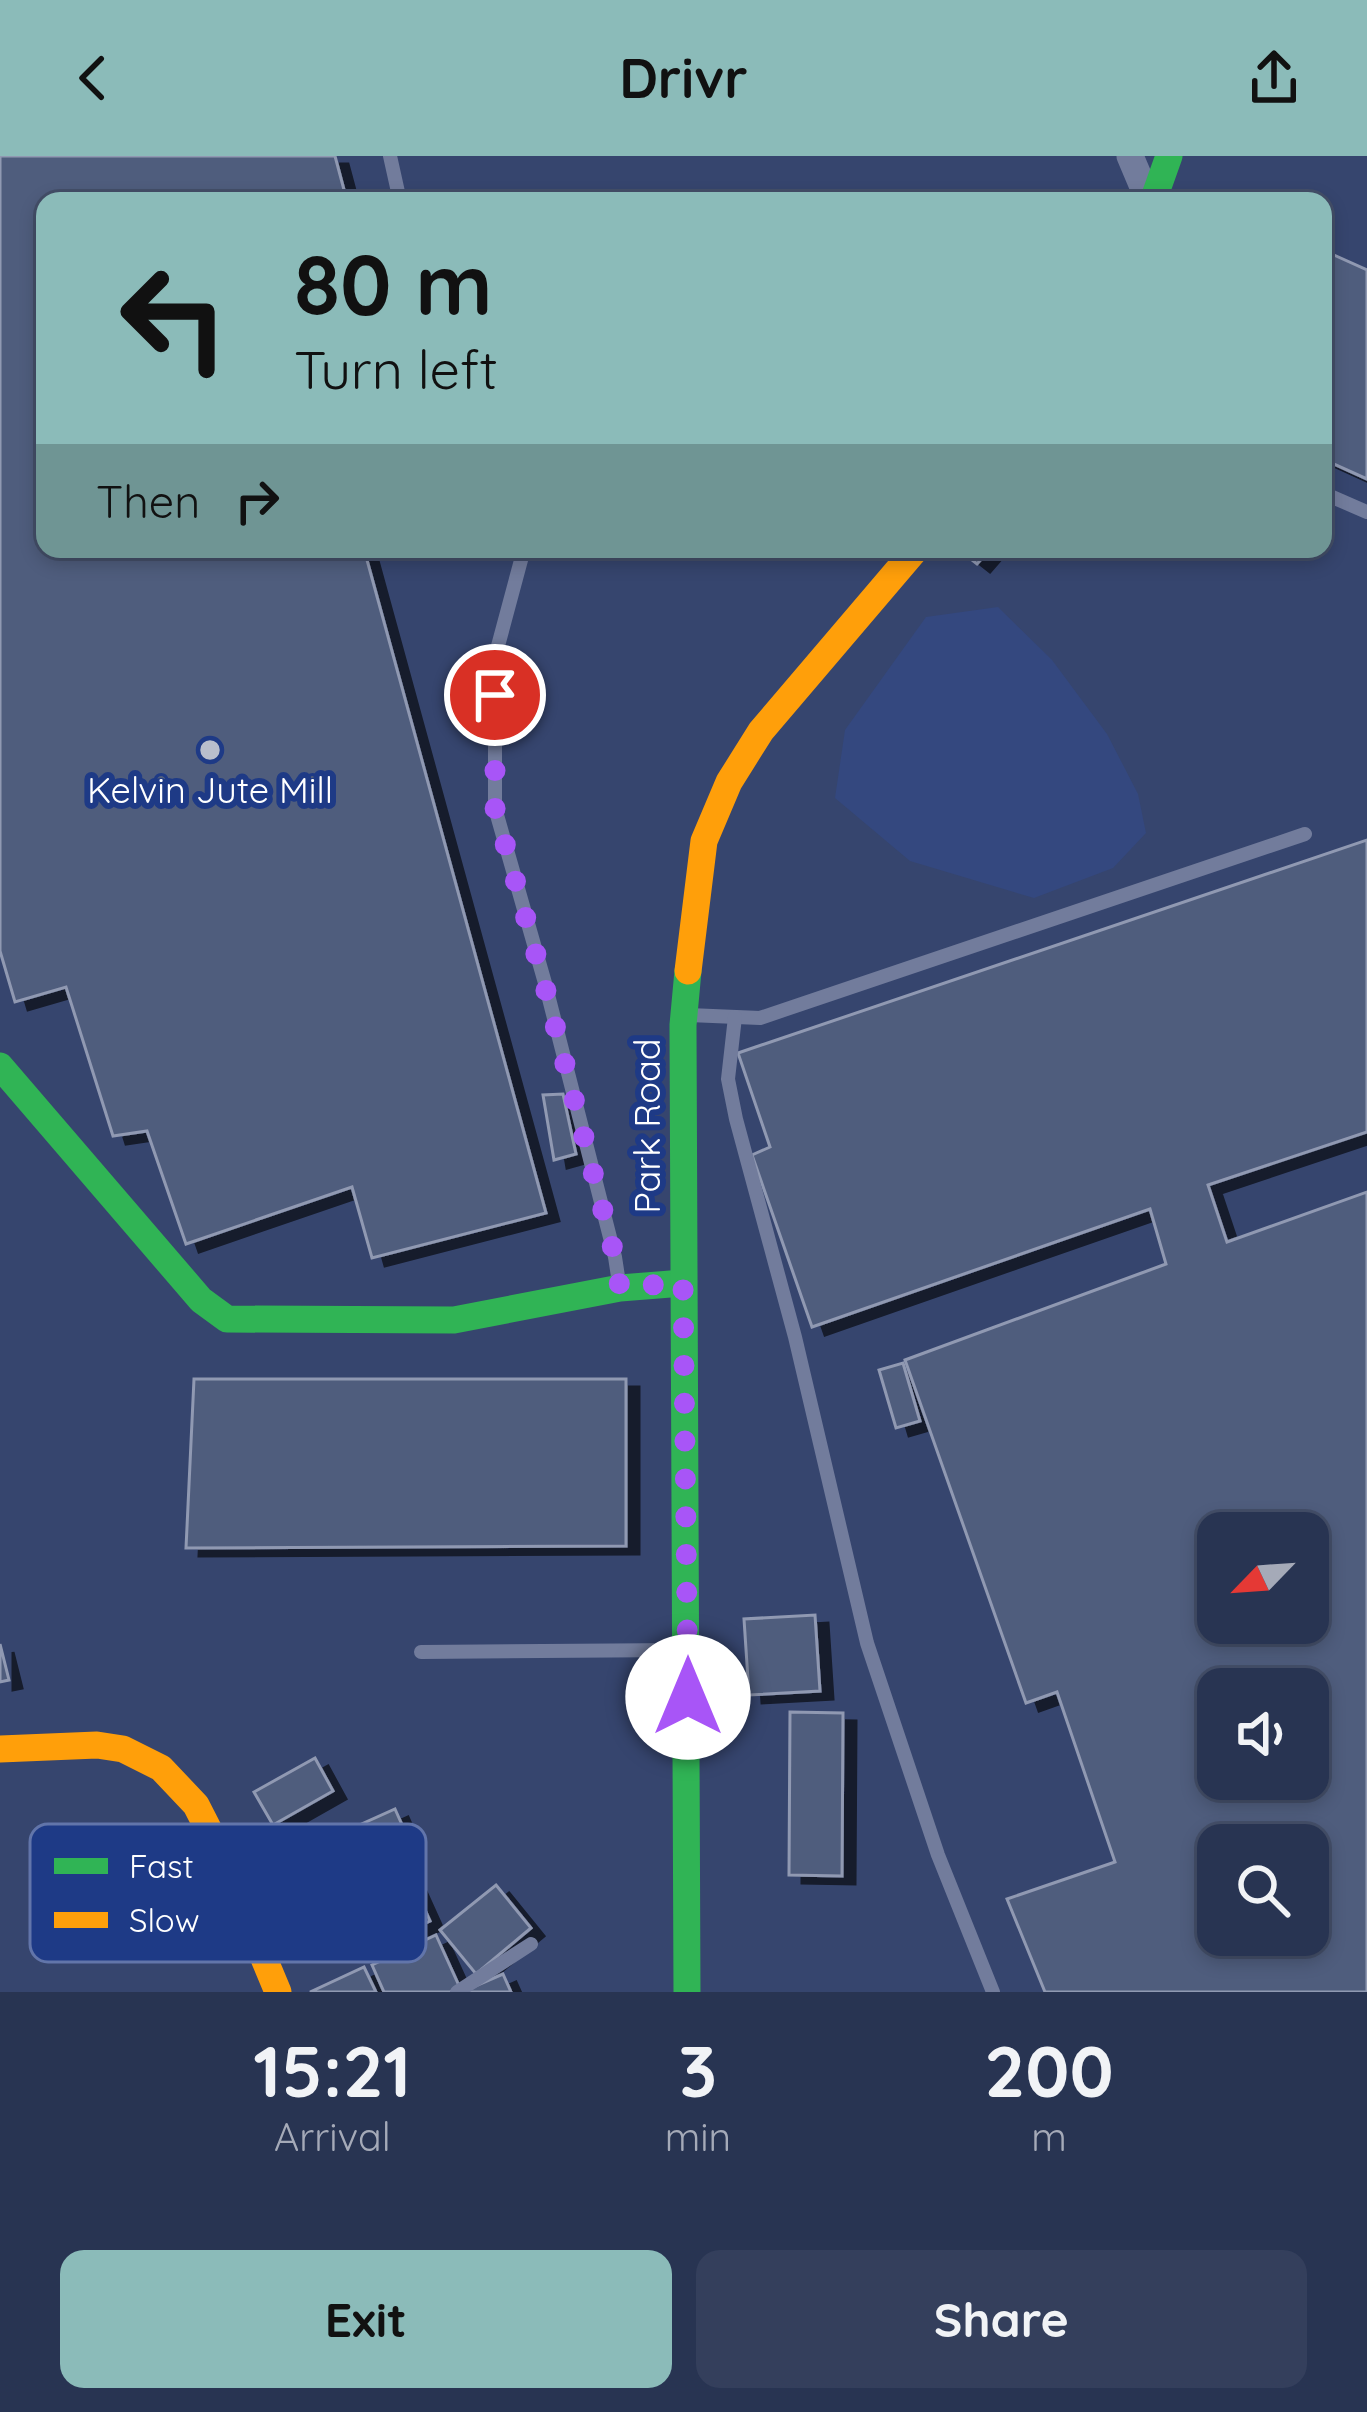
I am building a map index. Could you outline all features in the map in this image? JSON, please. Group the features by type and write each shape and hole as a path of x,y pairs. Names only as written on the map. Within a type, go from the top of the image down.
{"street":[{"path":"1130,156 1147,192"},
{"path":"1155,192 1169,156"},
{"name":"Park Road","path":"687,1992 684,1015 704,841 729,782 761,731 908,558"},
{"path":"0,1066 201,1300 227,1319 454,1320 620,1288 683,1282"},
{"path":"0,1749 97,1745 123,1749 160,1768 196,1805 206,1824"},
{"path":"266,1962 278,1992"}],"lane":[{"path":"390,156 398,192"},
{"path":"1332,497 1367,512"},
{"path":"522,558 495,657 495,808 620,1288"},
{"path":"684,1015 760,1018 1305,834"},
{"path":"735,1017 728,1079 736,1119 795,1336 867,1643 938,1855 993,1992"},
{"path":"421,1652 688,1650"},
{"path":"457,1992 531,1944"}],"water":[{"path":"998,607 1052,660 1107,734 1138,794 1146,833 1113,868 1034,898 910,861 835,798 845,730 926,617"}],"building":[{"name":"Kelvin Jute Mill","path":"0,156 335,156 345,192 36,192 36,558 366,558 546,1213 372,1258 352,1187 186,1244 147,1131 113,1136 66,987 15,1002 0,951"},
{"path":"1332,254 1367,270 1367,479 1332,463"},
{"path":"1367,840 1367,1132 1208,1185 1227,1242 1367,1192 1367,1992 1045,1992 1007,1899 1115,1862 1057,1692 1026,1703 905,1360 1166,1264 1150,1209 812,1327 752,1155 770,1147 738,1053"},
{"path":"563,1094 576,1154 554,1160 543,1095"},
{"path":"903,1363 920,1421 896,1428 879,1370"},
{"path":"194,1379 626,1379 626,1546 186,1548"},
{"path":"815,1615 820,1691 749,1695 744,1619"},
{"path":"0,1644 9,1680 0,1682"},
{"path":"790,1712 843,1713 842,1876 789,1875"},
{"path":"315,1758 333,1791 275,1824 254,1792"},
{"path":"395,1809 402,1824 362,1824"},
{"path":"496,1885 531,1928 476,1974 440,1930"},
{"path":"436,1935 460,1988 384,1992 372,1965 426,1962 426,1940"},
{"path":"364,1967 376,1992 310,1992"},
{"path":"503,1974 511,1992 466,1992 466,1990"}],"traffic: fast":[{"path":"1156,192 1169,156"},
{"path":"687,1992 683,1025 688,971"},
{"path":"0,1066 201,1300 227,1319 454,1320 620,1288 683,1283"}],"traffic: slow":[{"path":"688,971 704,841 729,782 761,731 908,558"},
{"path":"0,1749 97,1745 123,1749 161,1768 196,1805 206,1824"},
{"path":"266,1962 278,1992"}],"place":[{"name":"Kelvin Jute Mill","path":"210,750"}],"route":[{"path":"495,695 495,808 620,1288 683,1282 688,1697"}]}
